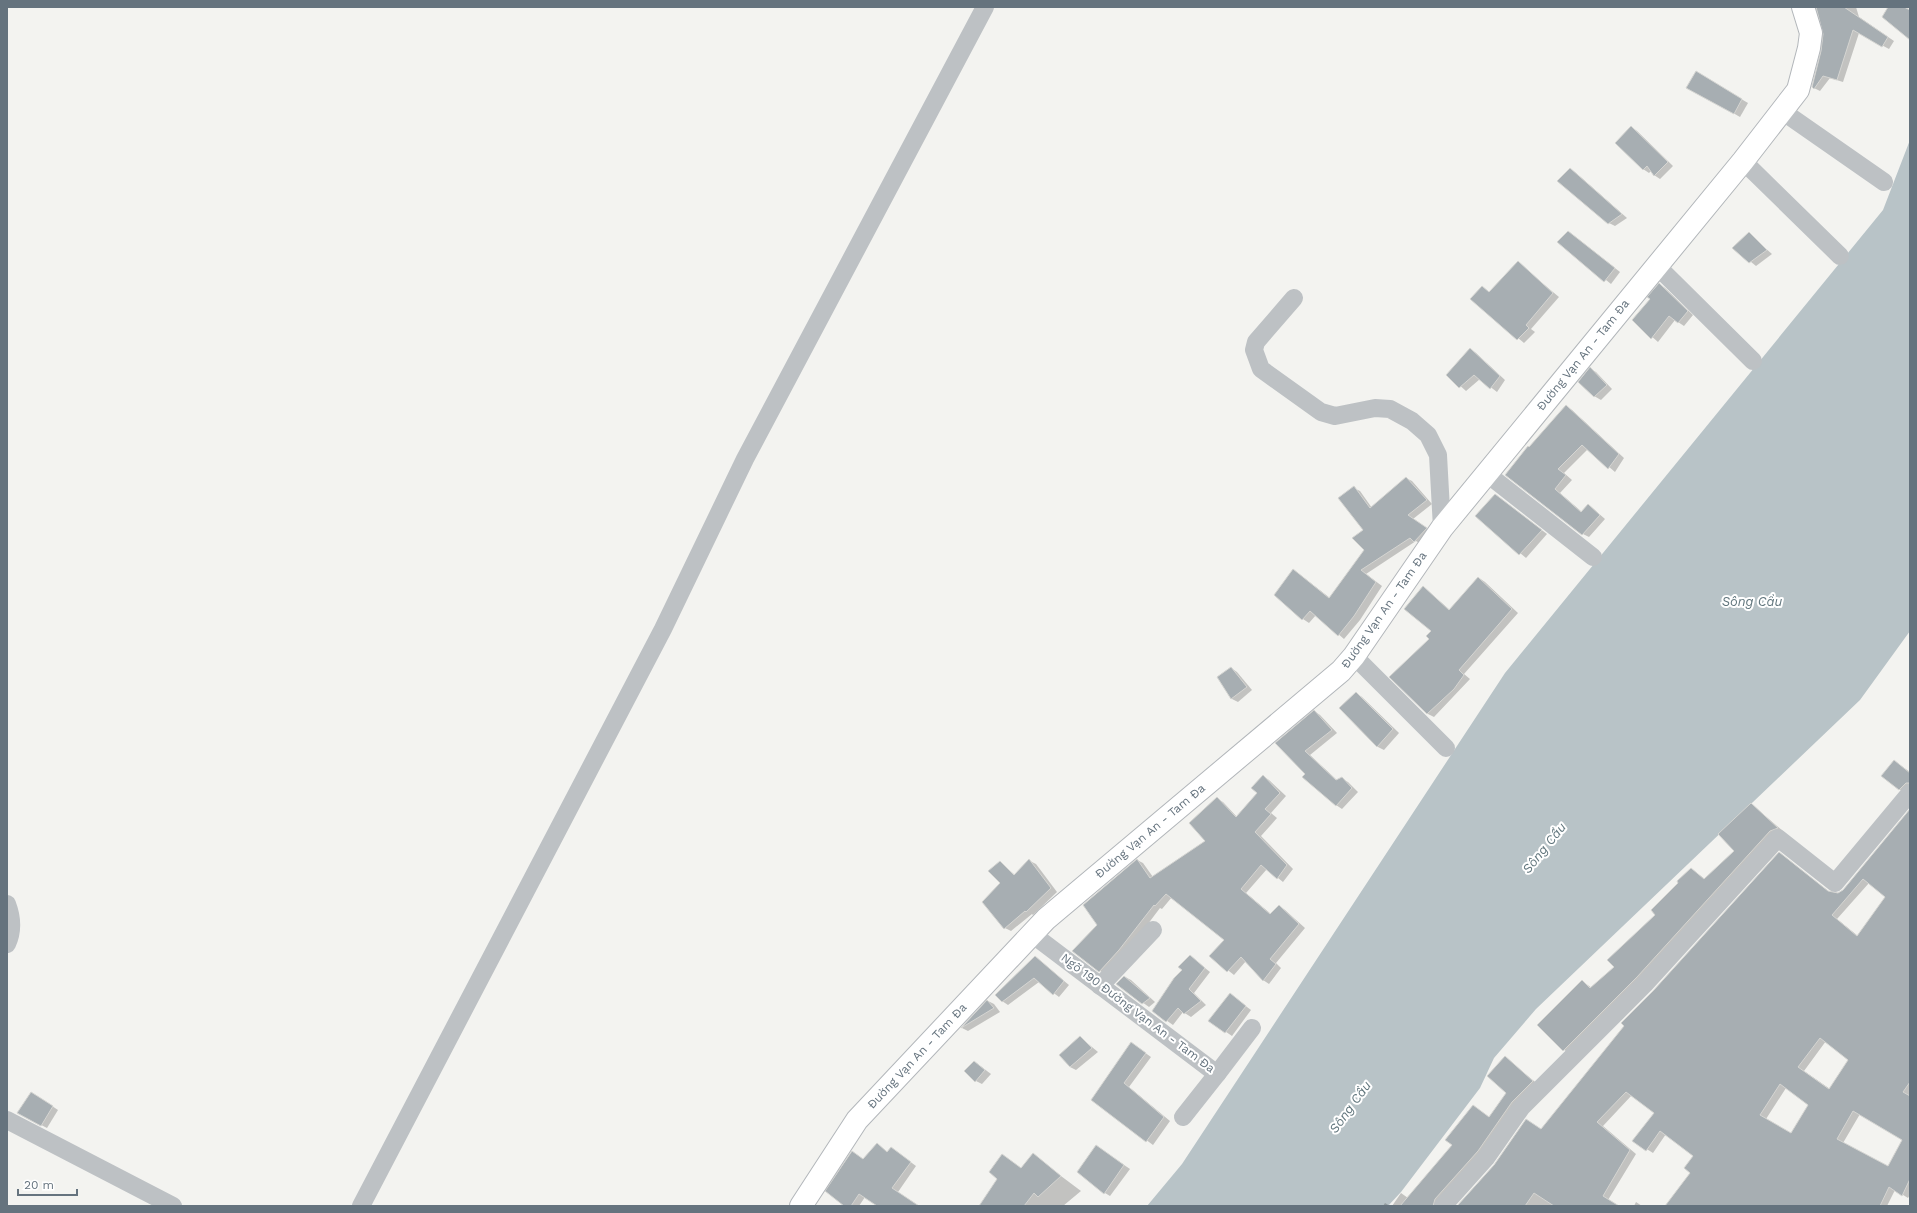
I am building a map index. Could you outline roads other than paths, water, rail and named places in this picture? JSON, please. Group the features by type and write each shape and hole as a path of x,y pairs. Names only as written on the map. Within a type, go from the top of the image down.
{"main road":[{"name":"Đường Vạn An - Tam Đa","path":"801,1206 857,1120 1046,919 1341,671 1354,656 1442,528 1743,161 1798,90 1806,63 1811,33 1804,11"}],"street":[{"path":"361,1206 663,629 745,459 985,7"},
{"path":"1782,111 1884,182"},
{"path":"1743,161 1840,256"},
{"path":"1657,266 1753,361"},
{"path":"1294,298 1256,342 1254,350 1262,369 1321,412 1335,416 1375,408 1390,409 1412,421 1428,435 1438,455 1442,528"},
{"path":"1486,473 1593,557"},
{"path":"1354,656 1446,748"},
{"path":"1443,1206 1486,1158 1521,1108 1650,979 1778,838 1835,883 1910,793"},
{"path":"7,904 11,917 11,936 7,944"},
{"path":"1100,986 1153,930"},
{"name":"Ngõ 190 Đường Vạn An - Tam Đa","path":"1032,934 1217,1074 1252,1028"},
{"path":"1183,1117 1217,1074"},
{"path":"7,1120 173,1206"}],"water":[{"name":"Sông Cầu","path":"1910,140 1910,631 1860,700 1536,1009 1494,1058 1480,1088 1401,1192 1388,1206 1147,1206 1182,1164 1505,673 1883,210"}]}
